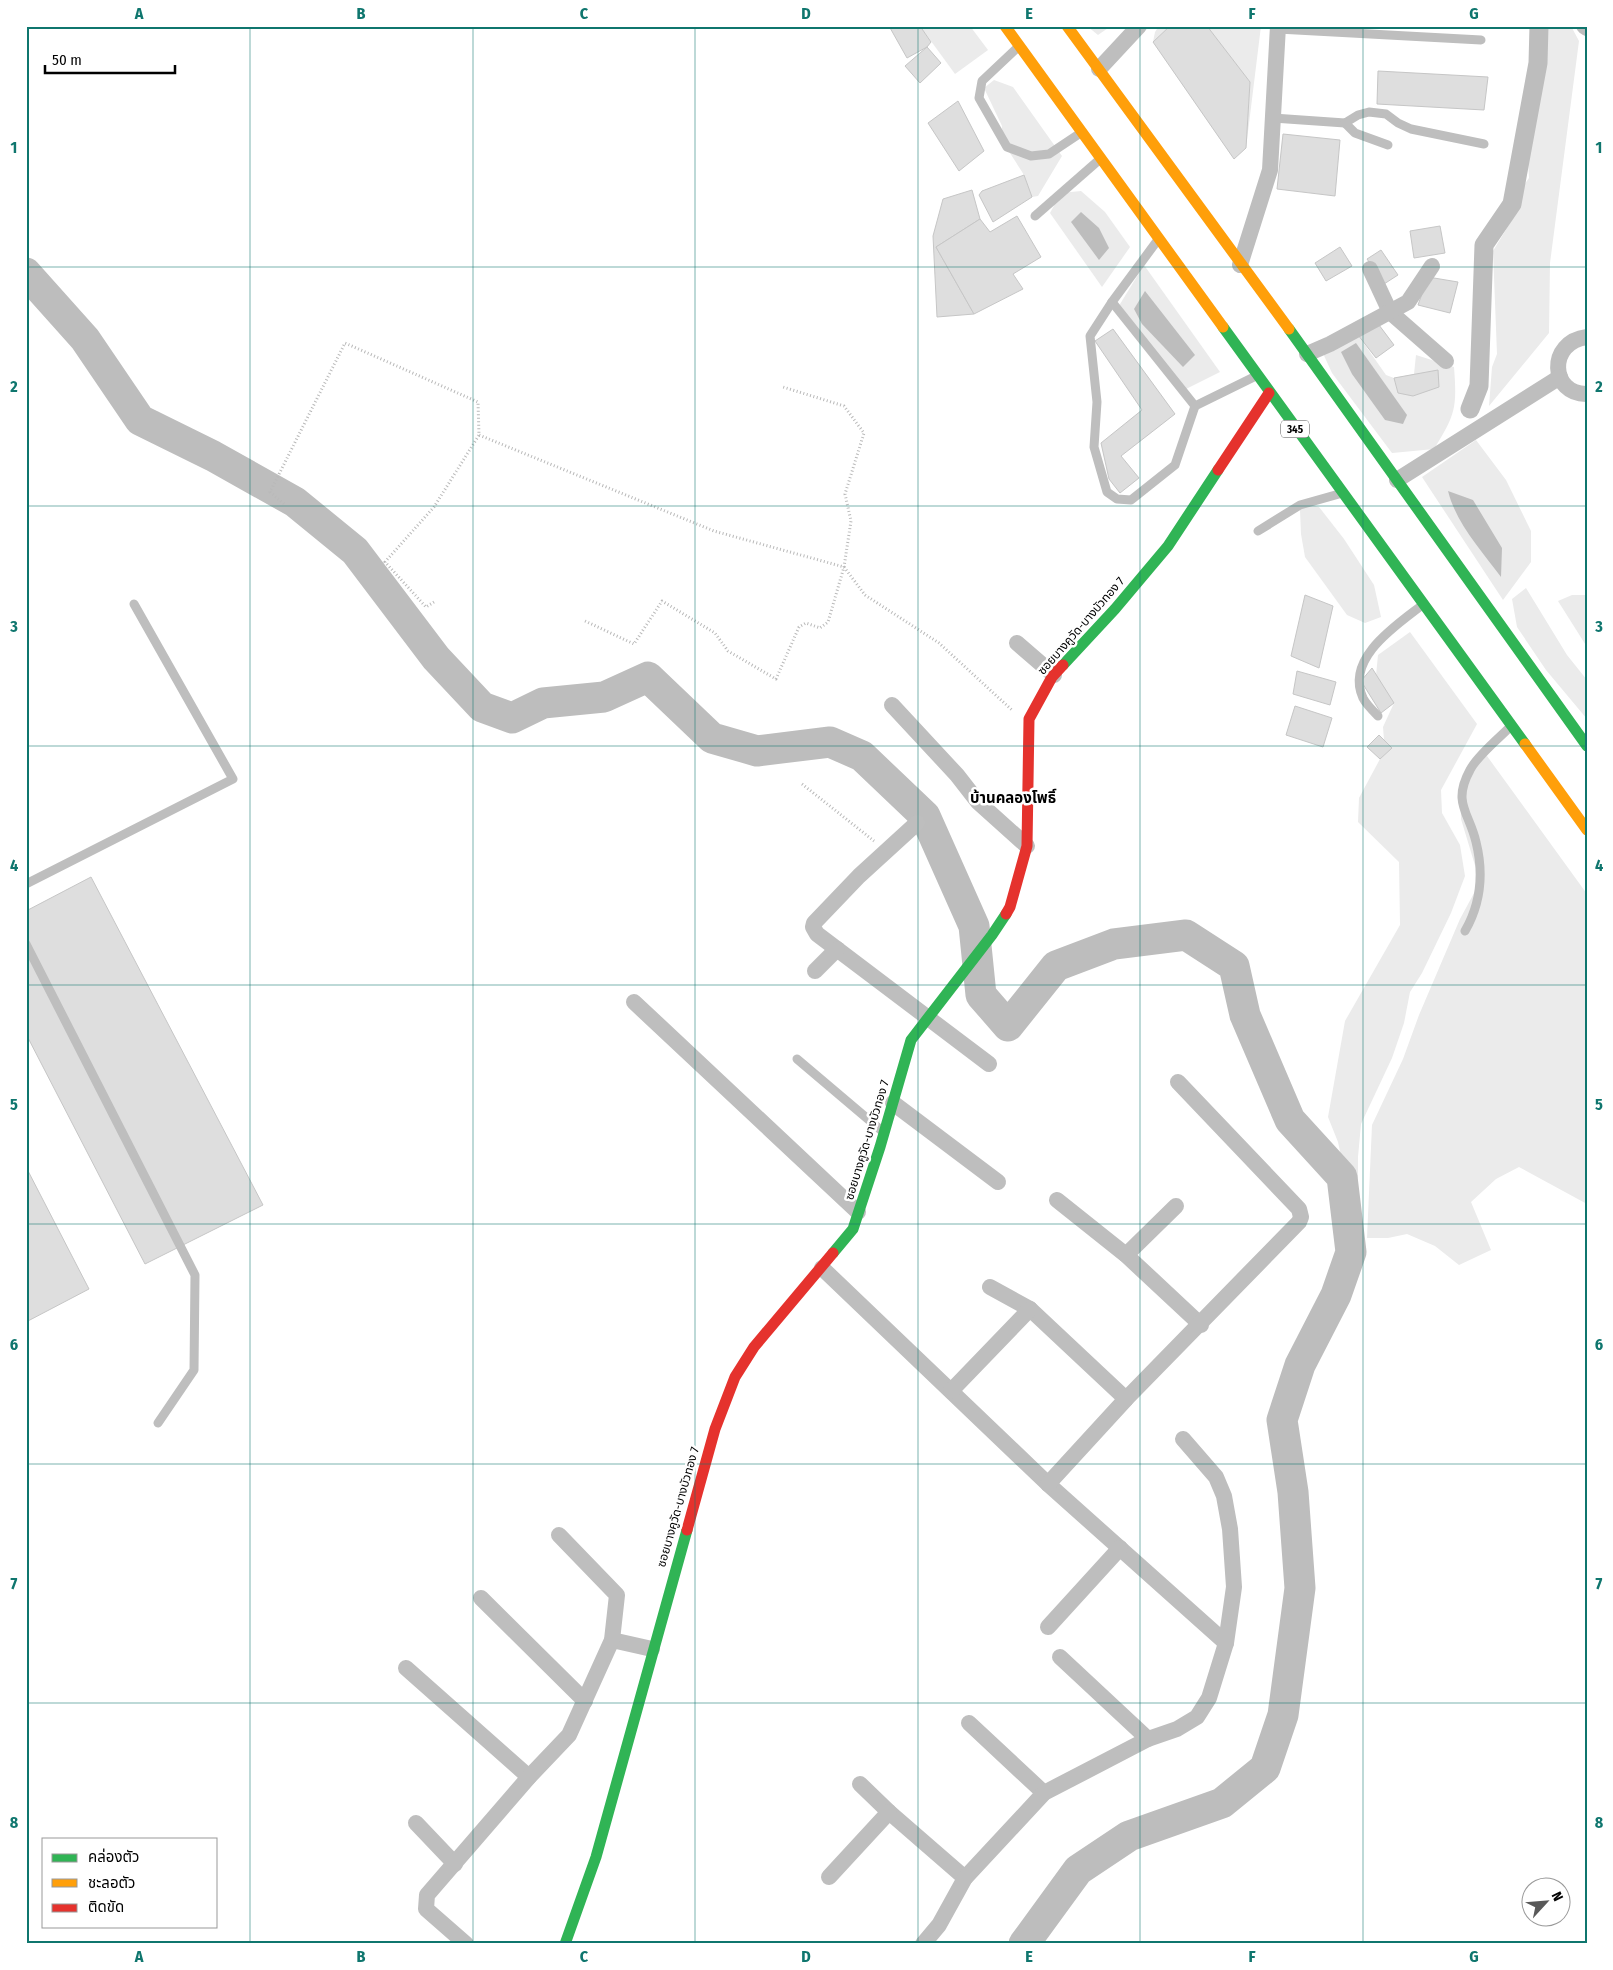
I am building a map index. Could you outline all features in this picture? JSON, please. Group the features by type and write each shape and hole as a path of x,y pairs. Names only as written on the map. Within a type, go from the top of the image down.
{"main road":[{"name":"345","path":"1005,26 1159,238 1256,376 1587,830"},
{"path":"1067,26 1240,265 1307,354 1587,746"},
{"name":"ซอยบางคูวัด-บางบัวทอง 7","path":"565,1944 596,1857 652,1649 715,1429 734,1377 754,1347 853,1229 912,1040 992,935 1010,907 1027,846 1029,719 1054,675 1115,609 1168,546 1269,393"}],"street":[{"path":"1098,69 1139,26"},
{"path":"1240,265 1270,170 1278,27"},
{"path":"1307,354 1330,344 1408,302 1432,266"},
{"path":"1370,269 1390,312 1446,362"},
{"path":"1587,337 1569,342 1563,349 1558,368 1560,377 1573,391 1587,394"},
{"path":"1397,480 1560,377"},
{"path":"1017,643 1054,675"},
{"path":"892,705 957,775 978,802 1027,846"},
{"path":"917,823 859,876 814,923 817,934 989,1064"},
{"path":"816,971 837,949"},
{"path":"634,1002 858,1212"},
{"path":"1048,1484 1126,1399 1201,1325 1299,1222 1301,1216 1299,1209 1178,1082"},
{"path":"893,1103 998,1182"},
{"path":"1057,1200 1126,1255 1201,1325"},
{"path":"1126,1255 1176,1206"},
{"path":"822,1268 1048,1484 1226,1643"},
{"path":"990,1287 1030,1309 1126,1399"},
{"path":"951,1391 1030,1309"},
{"path":"922,1944 939,1925 965,1878 1044,1793 1148,1739 1177,1729 1197,1717 1209,1698 1226,1643 1234,1587 1230,1529 1224,1496 1216,1477 1183,1439"},
{"path":"466,1944 426,1909 427,1895 529,1777 569,1735 612,1640 617,1595 559,1535"},
{"path":"1048,1627 1120,1548"},
{"path":"481,1598 584,1701"},
{"path":"612,1640 652,1649"},
{"path":"1060,1657 1148,1739"},
{"path":"406,1668 529,1777"},
{"path":"969,1723 1044,1793"},
{"path":"860,1784 889,1812 965,1878"},
{"path":"829,1877 889,1812"},
{"path":"416,1823 455,1864"}],"lane":[{"path":"1278,27 1482,40"},
{"path":"1019,46 982,81 979,98 1008,147 1031,156 1049,154 1082,132"},
{"path":"1273,118 1345,123 1369,112 1386,114 1398,123 1411,129 1484,144"},
{"path":"1345,123 1355,133 1388,145"},
{"path":"1036,216 1101,158"},
{"path":"1159,238 1118,293 1090,336 1097,402 1094,447 1107,492 1117,499 1131,500 1175,465 1194,406 1256,376"},
{"path":"1112,302 1194,406"},
{"path":"1258,531 1300,505 1342,493"},
{"path":"26,884 233,779 134,604"},
{"path":"1378,716 1363,698 1359,680 1363,666 1378,638 1423,604"},
{"path":"1465,931 1473,916 1480,894 1481,868 1476,842 1460,802 1462,792 1470,769 1511,726"},
{"path":"26,944 195,1275 194,1370 158,1423"},
{"path":"797,1059 884,1133"}],"path":[{"path":"284,504 270,492 345,343 478,402 479,434 434,507 385,562 426,607 434,602"},
{"path":"586,621 634,644 662,601 715,633 728,652 776,679 799,627 806,623 820,628 828,622 844,567 851,521 845,494 864,432 844,406 783,387"},
{"path":"479,434 714,531 844,567 865,595 939,644 1014,712 1029,719"},
{"path":"802,784 886,851"}],"shaded area":[{"path":"920,26 970,26 988,50 955,74"},
{"path":"1087,26 1111,26 1098,35"},
{"path":"1159,26 1170,26 1153,42 1155,32"},
{"path":"1207,26 1261,26 1246,148 1250,82"},
{"path":"1539,26 1571,26 1579,41 1550,263 1549,333 1489,406 1492,367 1497,354 1493,251 1518,210 1524,185 1529,178 1526,128 1538,63"},
{"path":"994,80 1013,87 1062,156 1038,196 1032,197 1024,175 1001,139 1002,126 984,88"},
{"path":"1081,191 1105,212 1130,247 1102,287 1050,213 1061,193"},
{"path":"1081,212 1099,228 1109,248 1099,260 1071,222"},
{"path":"1144,265 1220,372 1180,392 1117,309"},
{"path":"1145,291 1195,355 1183,367 1142,324 1134,309"},
{"path":"1358,335 1386,375 1394,378 1414,374 1416,355 1454,367 1455,401 1453,410 1447,427 1434,449 1392,453 1332,373 1321,349"},
{"path":"1356,343 1407,415 1403,424 1385,420 1352,374 1341,352"},
{"path":"1476,440 1506,480 1531,531 1531,562 1503,600 1422,477"},
{"path":"1448,491 1473,500 1502,548 1501,577 1463,525"},
{"path":"1308,504 1319,507 1344,539 1374,585 1381,617 1365,623 1347,615 1305,557 1301,534 1300,510"},
{"path":"1526,588 1567,655 1587,680 1587,719 1546,670 1517,627 1512,599"},
{"path":"1572,595 1587,595 1587,647 1558,601"},
{"path":"1410,632 1477,724 1441,790 1442,813 1460,845 1465,876 1451,913 1422,973 1410,992 1404,1023 1392,1058 1361,1124 1358,1157 1358,1236 1338,1142 1328,1117 1345,1021 1400,925 1399,862 1358,822 1359,798 1380,759 1392,748 1384,740 1383,727 1394,703 1376,676 1378,655"},
{"path":"1487,756 1587,894 1587,1204 1519,1167 1496,1179 1471,1202 1491,1250 1459,1265 1435,1246 1407,1234 1388,1238 1367,1238 1372,1125 1403,1059 1419,1015 1460,919 1480,882 1461,819 1460,782 1477,760"}],"building":[{"path":"889,26 920,26 931,42 927,47 907,58"},
{"path":"1170,26 1207,26 1250,82 1246,148 1234,159 1153,42"},
{"path":"927,47 941,63 920,83 905,66"},
{"path":"1378,71 1488,77 1484,110 1377,104"},
{"path":"958,101 984,151 959,171 928,123"},
{"path":"1283,134 1340,140 1335,196 1277,189"},
{"path":"1024,175 1032,197 993,222 979,195 982,191"},
{"path":"972,190 980,219 936,247 974,314 937,317 933,236 943,199"},
{"path":"1017,216 1041,257 1013,274 1023,289 974,314 936,247 980,219 990,232"},
{"path":"1440,226 1445,253 1414,258 1410,231"},
{"path":"1340,247 1352,266 1326,281 1315,263"},
{"path":"1381,250 1398,275 1384,284 1367,259"},
{"path":"1428,277 1458,282 1450,313 1418,305"},
{"path":"1376,321 1394,345 1376,358 1358,335"},
{"path":"1113,329 1175,414 1121,456 1139,478 1120,493 1109,479 1101,443 1142,410 1095,341"},
{"path":"1438,370 1439,387 1413,396 1398,393 1394,378"},
{"path":"1305,595 1333,606 1319,668 1291,656"},
{"path":"1372,668 1394,703 1381,713 1361,681"},
{"path":"1297,671 1336,682 1330,705 1293,694"},
{"path":"1295,706 1332,718 1323,747 1286,735"},
{"path":"1379,735 1392,748 1380,759 1367,747"},
{"path":"91,877 263,1205 145,1264 26,1034 26,911"},
{"path":"26,1167 89,1289 26,1322"}],"waterway":[{"path":"1470,409 1479,386 1484,245 1512,204 1538,63 1539,26"},
{"path":"26,273 85,339 140,420 213,456 295,502 355,551 436,658 482,707 512,718 543,703 604,697 648,677 712,738 757,751 830,742 862,756 925,816 974,926 981,995 1008,1026 1056,966 1114,944 1186,935 1234,966 1245,1015 1290,1120 1342,1177 1351,1252 1336,1295 1300,1365 1282,1420 1293,1492 1300,1588 1283,1715 1265,1768 1222,1803 1129,1836 1078,1870 1024,1944"}],"traffic: fast":[{"path":"1223,327 1525,744"},
{"path":"1289,329 1587,746"},
{"path":"1063,665 1115,609 1168,546 1218,470"},
{"path":"833,1253 853,1229 880,1147 911,1040 1006,914"},
{"path":"565,1944 596,1857 687,1530"}],"traffic: slow":[{"path":"1005,26 1223,327"},
{"path":"1067,26 1289,329"},
{"path":"1525,744 1587,830"}],"traffic: jam":[{"path":"1218,470 1269,393"},
{"path":"1006,914 1010,907 1027,846 1029,719 1052,677 1063,665"},
{"path":"687,1530 715,1429 735,1377 754,1347 833,1253"}],"district":[{"name":"บ้านคลองโพธิ์","path":"1013,798"}]}
